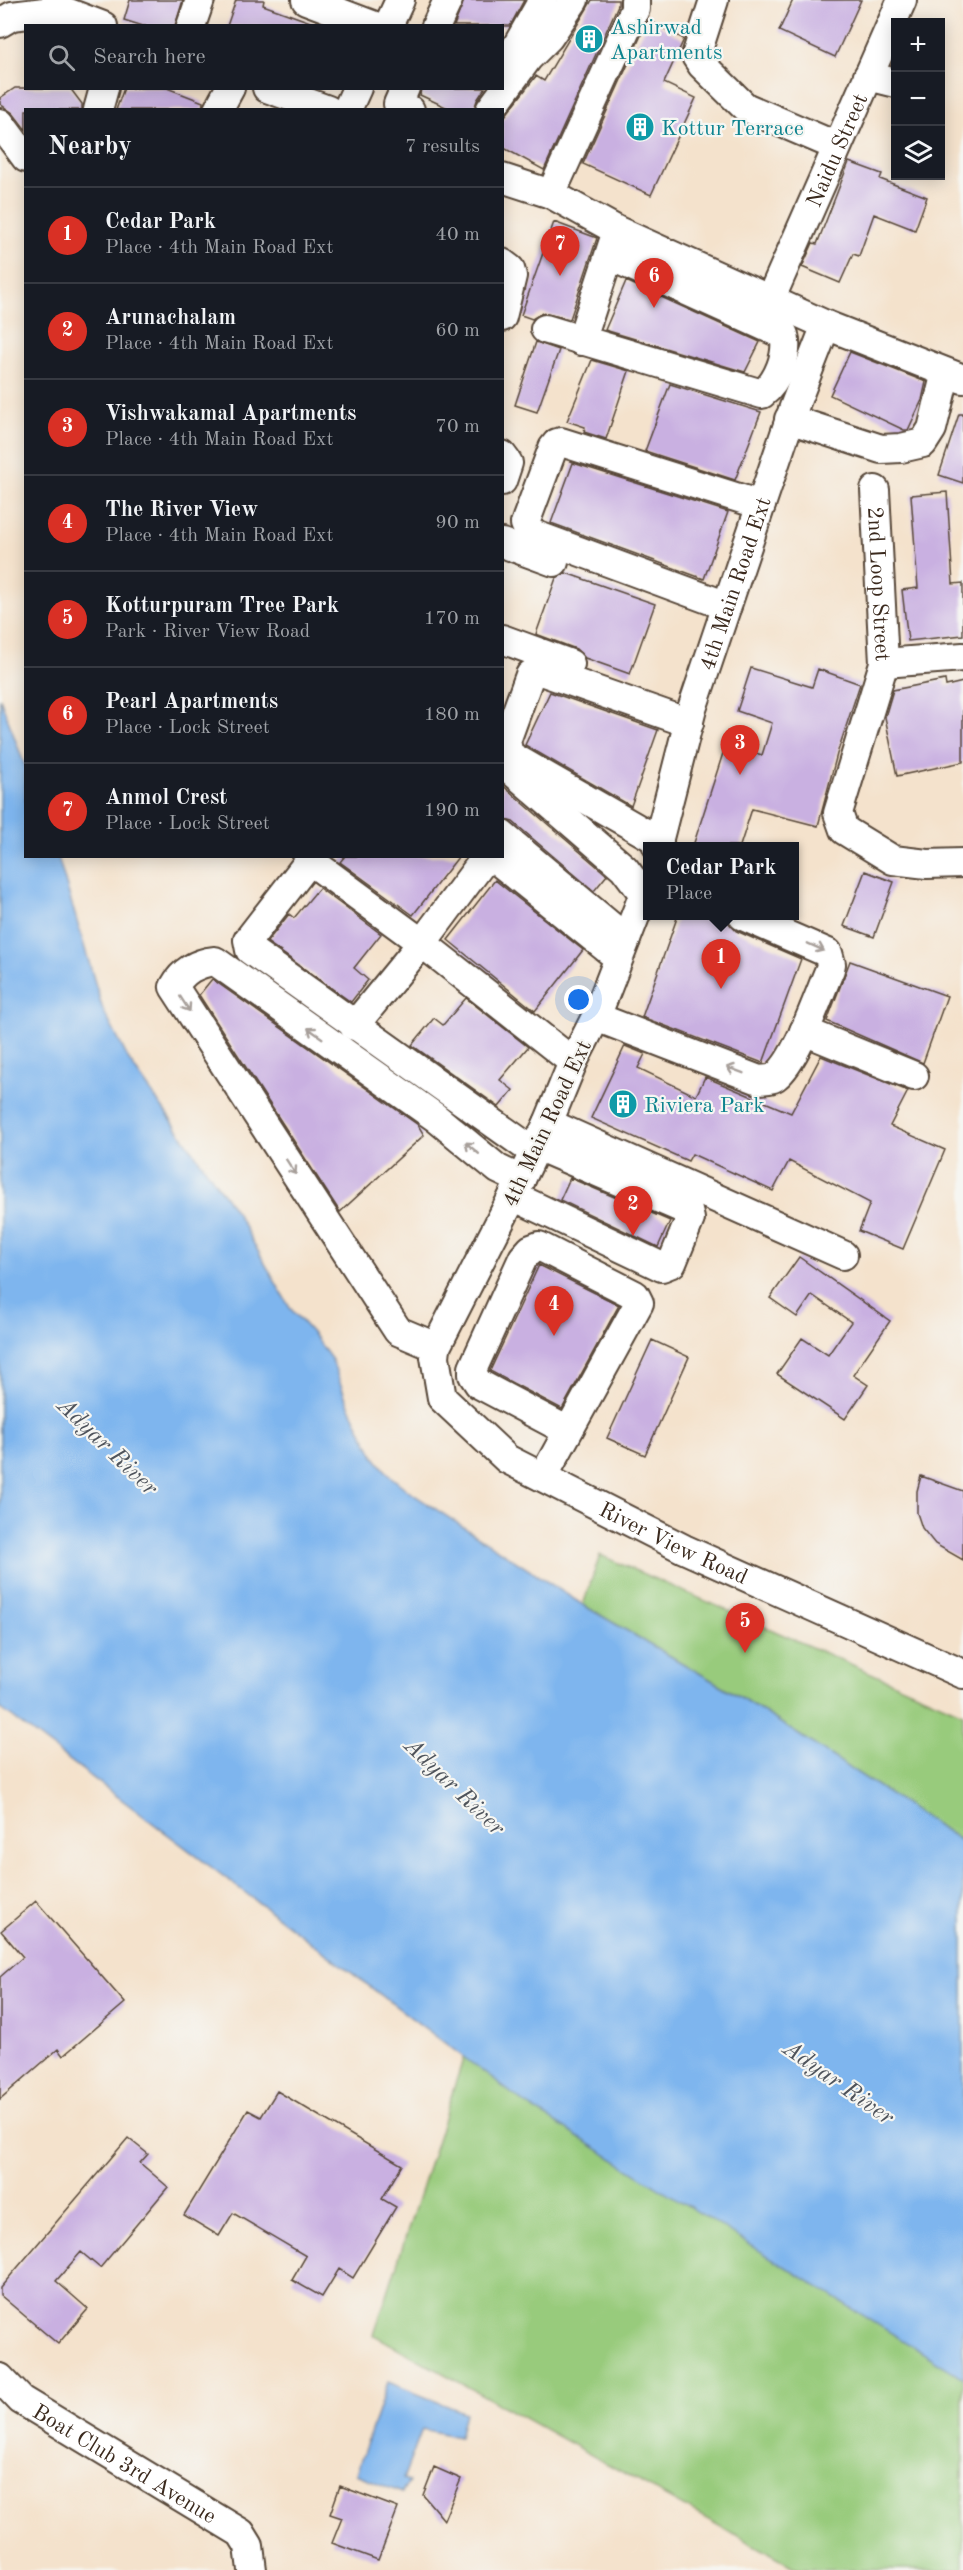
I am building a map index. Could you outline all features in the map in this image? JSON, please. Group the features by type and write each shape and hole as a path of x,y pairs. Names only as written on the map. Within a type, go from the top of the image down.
{"street":[{"path":"192,24 200,0"},
{"path":"306,0 370,24"},
{"path":"389,24 400,0"},
{"path":"437,24 448,0"},
{"path":"504,68 543,0"},
{"path":"491,108 528,58 549,37 573,0"},
{"path":"551,194 635,9 635,0"},
{"path":"714,0 696,56 702,65 745,107 836,146"},
{"name":"Naidu Street","path":"770,300 902,0"},
{"path":"4,15 61,10 98,24"},
{"path":"868,76 891,82"},
{"path":"99,108 103,90"},
{"path":"273,90 322,108"},
{"path":"348,108 356,90"},
{"path":"482,108 492,90"},
{"path":"0,123 24,155"},
{"path":"504,179 551,194 614,244 784,335 787,348 771,387 762,394 544,329"},
{"path":"614,244 770,300 956,377"},
{"path":"581,341 614,244"},
{"path":"504,264 510,269 512,276 504,309"},
{"name":"4th Main Road Ext","path":"659,842 691,716 789,419 826,325"},
{"path":"789,419 881,449 901,448 923,443 932,429 944,380 956,377"},
{"path":"724,616 530,533 525,524 553,448 561,442 761,505"},
{"path":"504,458 507,463 504,474"},
{"name":"2nd Loop Street","path":"875,490 884,663 838,813 844,830 893,860 927,864 963,863"},
{"path":"504,544 724,616"},
{"path":"504,640 691,716"},
{"path":"884,663 963,657"},
{"path":"655,842 508,755 506,741 530,675 538,670 691,716"},
{"path":"504,765 643,886"},
{"path":"504,837 622,948"},
{"path":"354,1026 422,943 486,858"},
{"path":"495,858 622,948"},
{"path":"436,1352 398,1331 174,987 181,975 200,963 215,961 435,1118 498,1169 517,1188 662,1267 672,1263 690,1220 688,1211 539,1140 354,1026 250,950 248,940 308,864 314,863 422,943 573,1062"},
{"name":"4th Main Road Ext","path":"436,1352 517,1188 573,1062 596,1017 643,893"},
{"path":"596,1017 759,1080 774,1078 783,1070 804,1031 831,964 828,953 754,920"},
{"path":"804,1031 914,1076"},
{"path":"539,1140 843,1255"},
{"path":"543,1477 639,1303 635,1295 540,1246 531,1249 523,1258 473,1368 473,1375 479,1384 568,1431"},
{"name":"River View Road","path":"436,1352 442,1398 507,1459 684,1550 963,1674"},
{"name":"Boat Club 3rd Avenue","path":"0,2378 21,2400 241,2533 250,2558"}],"green space":[{"path":"600,1555 963,1713 963,1842 747,1701 583,1605"},
{"path":"468,2044 963,2353 963,2570 799,2570 374,2335"}],"water":[{"name":"Adyar River","path":"0,698 24,763 24,858 58,858 103,1010 130,1062 236,1212 290,1308 332,1360 346,1399 374,1456 390,1476 411,1493 583,1605 747,1701 963,1842 963,2378 527,2105 0,1708"},
{"path":"388,2382 465,2413 459,2437 422,2429 403,2479 409,2481 402,2493 356,2474"}],"building":[{"path":"130,0 183,0 176,24 137,24 124,20"},
{"path":"236,0 264,0 263,5 313,23 313,24 228,24"},
{"path":"464,0 524,0 510,26 455,24"},
{"name":"Ashirwad Apartments","path":"592,0 618,0 618,5 544,170 504,148 504,117 536,76 544,81"},
{"path":"793,0 861,0 835,57 779,31"},
{"name":"Kottur Terrace","path":"648,20 684,39 664,83 696,98 651,195 583,164"},
{"path":"15,88 72,90 82,104 82,108 24,108 24,127 13,113 0,104 0,98"},
{"path":"123,90 172,90 203,102 202,108 117,108"},
{"path":"421,90 484,90 475,108 448,108 420,95"},
{"path":"849,162 882,174 880,179 927,197 915,230 874,214 859,256 853,254 840,283 802,267 813,243 817,244"},
{"path":"554,222 597,238 570,319 542,313 532,319 521,315"},
{"path":"626,281 760,342 745,372 605,330"},
{"path":"536,342 559,350 537,412 515,405"},
{"path":"850,352 926,382 922,400 908,430 830,395"},
{"path":"592,360 629,371 606,439 584,432 585,427 567,421"},
{"path":"670,384 761,412 735,480 645,451"},
{"path":"959,414 963,414 963,483 939,475"},
{"path":"573,463 728,512 704,579 551,523"},
{"path":"947,492 953,584 963,583 963,635 908,641 902,590 918,588 911,495"},
{"path":"566,573 655,604 630,674 585,658 576,649 536,634 556,578"},
{"path":"751,668 812,687 818,669 860,684 837,754 818,826 752,809 741,842 694,842 726,744 762,755 772,723 737,711"},
{"path":"945,680 946,686 963,682 963,762 897,776 885,717 893,690"},
{"path":"550,692 658,730 631,806 525,745"},
{"path":"504,787 607,875 594,891 513,822 504,820"},
{"path":"343,858 457,858 413,915 340,862"},
{"path":"865,871 894,882 874,937 844,926"},
{"path":"495,880 583,950 535,1011 448,940"},
{"path":"319,888 381,934 354,968 368,980 351,1002 267,942 289,914 294,918"},
{"path":"676,920 723,920 736,931 801,959 763,1063 642,1017"},
{"path":"850,961 947,996 923,1063 827,1021"},
{"path":"212,979 418,1125 424,1135 340,1212 199,995"},
{"path":"466,998 528,1047 500,1080 513,1090 499,1107 412,1045 434,1018 443,1025"},
{"path":"625,1046 645,1054 638,1068 696,1096 705,1077 791,1113 821,1056 908,1091 890,1126 945,1150 903,1249 859,1231 870,1203 789,1161 773,1191 692,1154 688,1161 591,1118"},
{"path":"570,1178 670,1221 658,1247 560,1200"},
{"path":"799,1257 890,1321 853,1375 868,1385 845,1419 777,1374 802,1338 828,1355 851,1322 812,1295 797,1317 770,1298"},
{"path":"539,1265 619,1305 562,1409 490,1371"},
{"path":"652,1340 689,1357 645,1455 607,1438"},
{"path":"921,1476 963,1491 963,1560 935,1544 922,1528 917,1513 917,1491"},
{"path":"36,1901 125,2003 63,2056 58,2049 0,2099 0,1977 23,1957 1,1931"},
{"path":"277,2091 402,2165 382,2199 396,2207 353,2278 339,2269 322,2297 292,2280 306,2256 233,2213 219,2236 184,2215 248,2110 261,2117"},
{"path":"128,2138 148,2154 140,2163 168,2187 100,2268 81,2252 56,2281 88,2309 58,2344 0,2295 0,2288"},
{"path":"434,2467 461,2479 444,2520 423,2495"},
{"path":"340,2486 398,2508 378,2560 332,2543 342,2518 330,2514"}],"place":[{"name":"Ashirwad Apartments","path":"589,39"},
{"name":"Kottur Terrace","path":"640,127"},
{"name":"Anmol Crest","path":"560,276"},
{"name":"Pearl Apartments","path":"654,308"},
{"name":"Vishwakamal Apartments","path":"740,775"},
{"name":"Cedar Park","path":"721,989"},
{"name":"Riviera Park","path":"623,1104"},
{"name":"Arunachalam","path":"633,1236"},
{"name":"The River View","path":"554,1336"},
{"name":"Kotturpuram Tree Park","path":"745,1653"}]}
